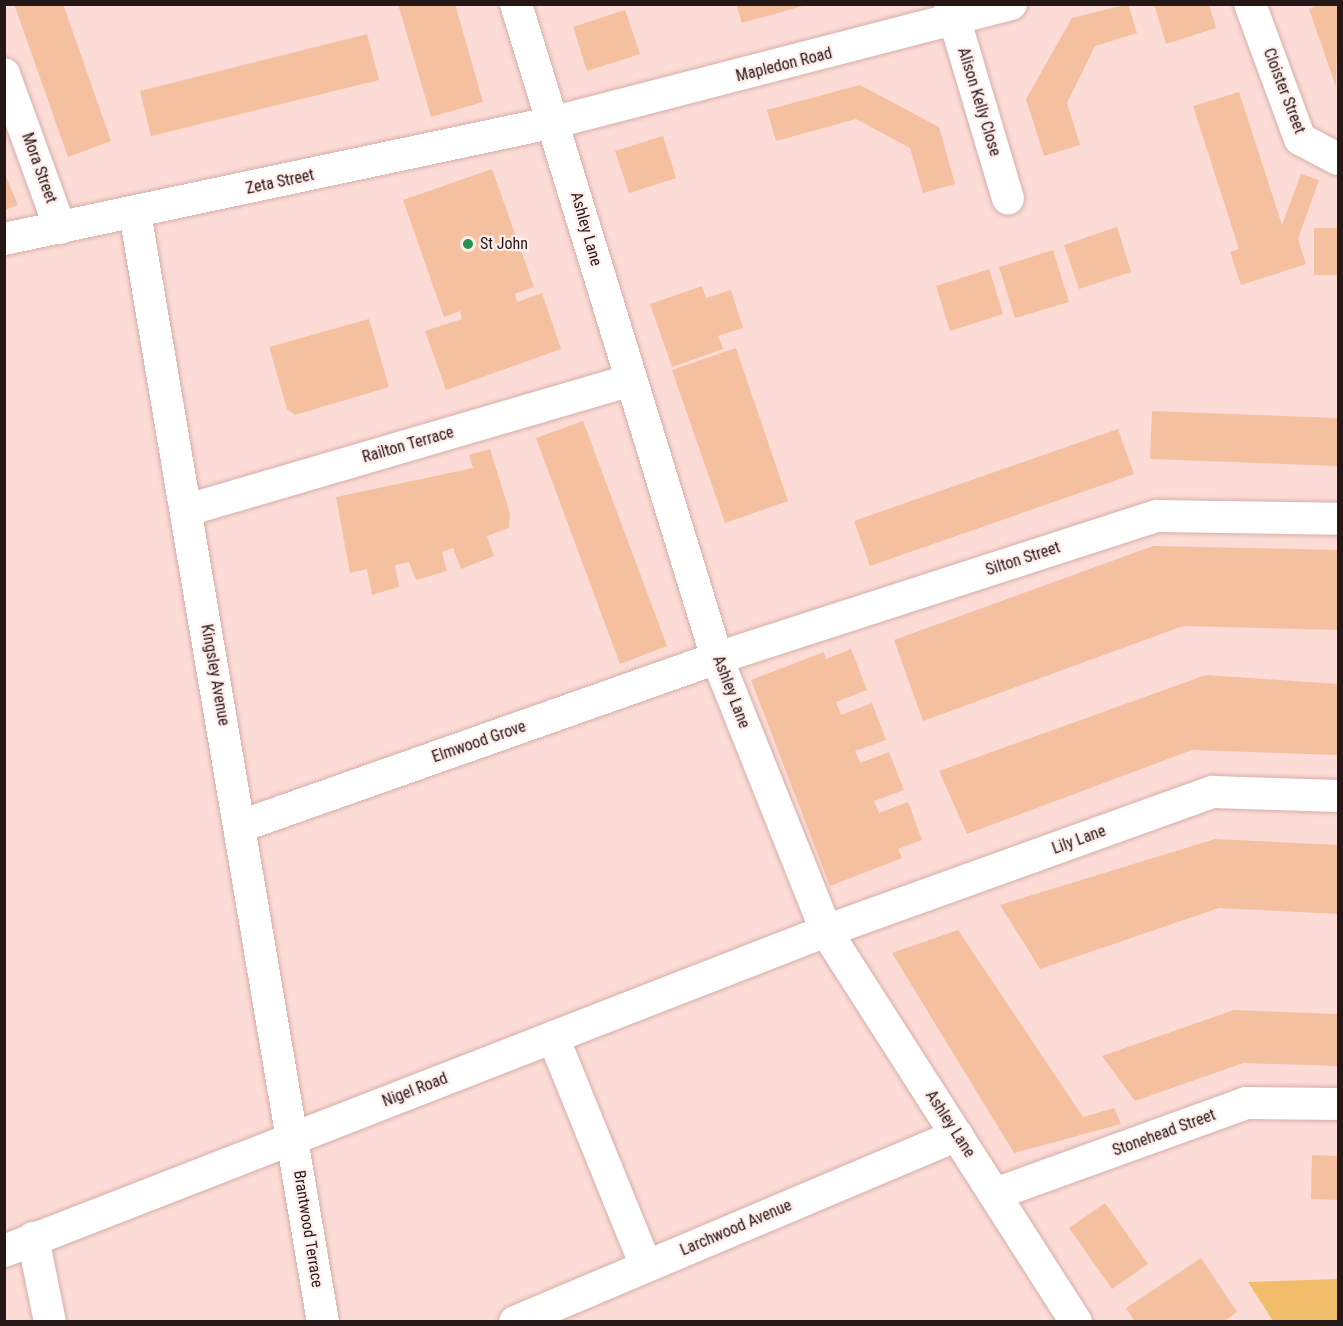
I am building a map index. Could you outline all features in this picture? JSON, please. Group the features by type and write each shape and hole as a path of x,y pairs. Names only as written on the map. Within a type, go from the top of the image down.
{"street":[{"name":"Ashley Lane","path":"516,4 555,122 629,381 717,658 826,932 1076,1322"},
{"name":"Mapledon Road","path":"555,122 953,14 1011,4"},
{"name":"Cloister Street","path":"1250,4 1300,139 1338,159"},
{"name":"Alison Kelly Close","path":"953,14 1008,199"},
{"name":"Mora Street","path":"4,74 60,228"},
{"name":"Zeta Street","path":"4,239 555,122"},
{"name":"Kingsley Avenue","path":"135,213 294,1137"},
{"name":"Railton Terrace","path":"187,510 629,381"},
{"name":"Silton Street","path":"717,658 1157,516 1338,519"},
{"name":"Elmwood Grove","path":"241,826 717,658"},
{"name":"Lily Lane","path":"826,932 1213,792 1338,796"},
{"name":"Nigel Road","path":"4,1251 826,932"},
{"path":"553,1037 646,1266"},
{"name":"Stonehead Street","path":"995,1194 1246,1103 1338,1104"},
{"name":"Larchwood Avenue","path":"514,1322 957,1135"},
{"name":"Brantwood Terrace","path":"294,1137 323,1322"},
{"path":"33,1238 50,1322"}],"shaded area":[{"path":"1338,1279 1338,1322 1273,1321 1248,1282"}],"building":[{"path":"14,4 63,4 111,141 68,157"},
{"path":"398,4 455,4 483,102 431,117"},
{"path":"736,4 806,4 806,5 742,23"},
{"path":"1128,4 1137,33 1095,46 1067,103 1080,145 1044,156 1026,99 1072,18"},
{"path":"1154,4 1209,4 1216,28 1166,44"},
{"path":"1323,4 1338,4 1336,87 1309,9"},
{"path":"625,10 640,54 587,71 573,27"},
{"path":"367,34 379,80 151,136 140,91"},
{"path":"860,85 939,127 955,184 923,193 910,148 856,119 776,141 767,110"},
{"path":"1239,92 1282,225 1301,174 1319,180 1298,239 1306,264 1241,285 1230,252 1239,249 1193,106"},
{"path":"663,136 676,178 629,193 615,151"},
{"name":"St John","path":"492,169 534,287 515,294 517,302 542,293 561,349 446,390 425,331 462,319 460,311 444,317 403,200"},
{"path":"4,172 18,205 4,210"},
{"path":"1117,227 1131,272 1079,289 1064,245"},
{"path":"1314,228 1338,228 1338,275 1314,275"},
{"path":"1053,250 1069,302 1015,318 999,267"},
{"path":"989,269 1003,314 950,331 936,286"},
{"path":"702,286 706,298 731,290 743,328 718,336 723,349 672,367 650,304"},
{"path":"369,319 389,387 295,415 287,409 269,347"},
{"path":"736,348 788,501 725,523 672,370"},
{"path":"1152,411 1338,418 1338,466 1150,459"},
{"path":"583,421 667,646 620,664 536,438"},
{"path":"1118,429 1134,474 870,566 854,521"},
{"path":"490,449 510,514 509,528 487,536 494,556 461,569 453,548 442,552 447,571 416,580 409,562 395,565 399,587 372,595 367,569 350,573 336,497 473,468 469,455"},
{"path":"1153,546 1338,550 1338,630 1183,626 923,721 894,640"},
{"path":"851,649 867,690 836,702 841,715 872,703 886,740 855,751 860,763 889,752 904,790 874,801 879,813 908,802 922,840 898,849 902,858 830,886 751,680 824,652 826,659"},
{"path":"1206,675 1338,684 1338,755 1192,750 967,834 939,771"},
{"path":"1215,839 1338,845 1338,914 1219,908 1040,969 1000,905"},
{"path":"958,930 1083,1117 1114,1108 1121,1124 1014,1153 892,953"},
{"path":"1234,1010 1338,1014 1338,1066 1243,1063 1135,1101 1102,1056"},
{"path":"1312,1155 1338,1156 1338,1200 1311,1199"},
{"path":"1105,1203 1148,1264 1112,1289 1069,1228"},
{"path":"1201,1258 1237,1312 1223,1322 1135,1322 1126,1308"}],"place":[{"name":"St John","path":"468,244"}]}
